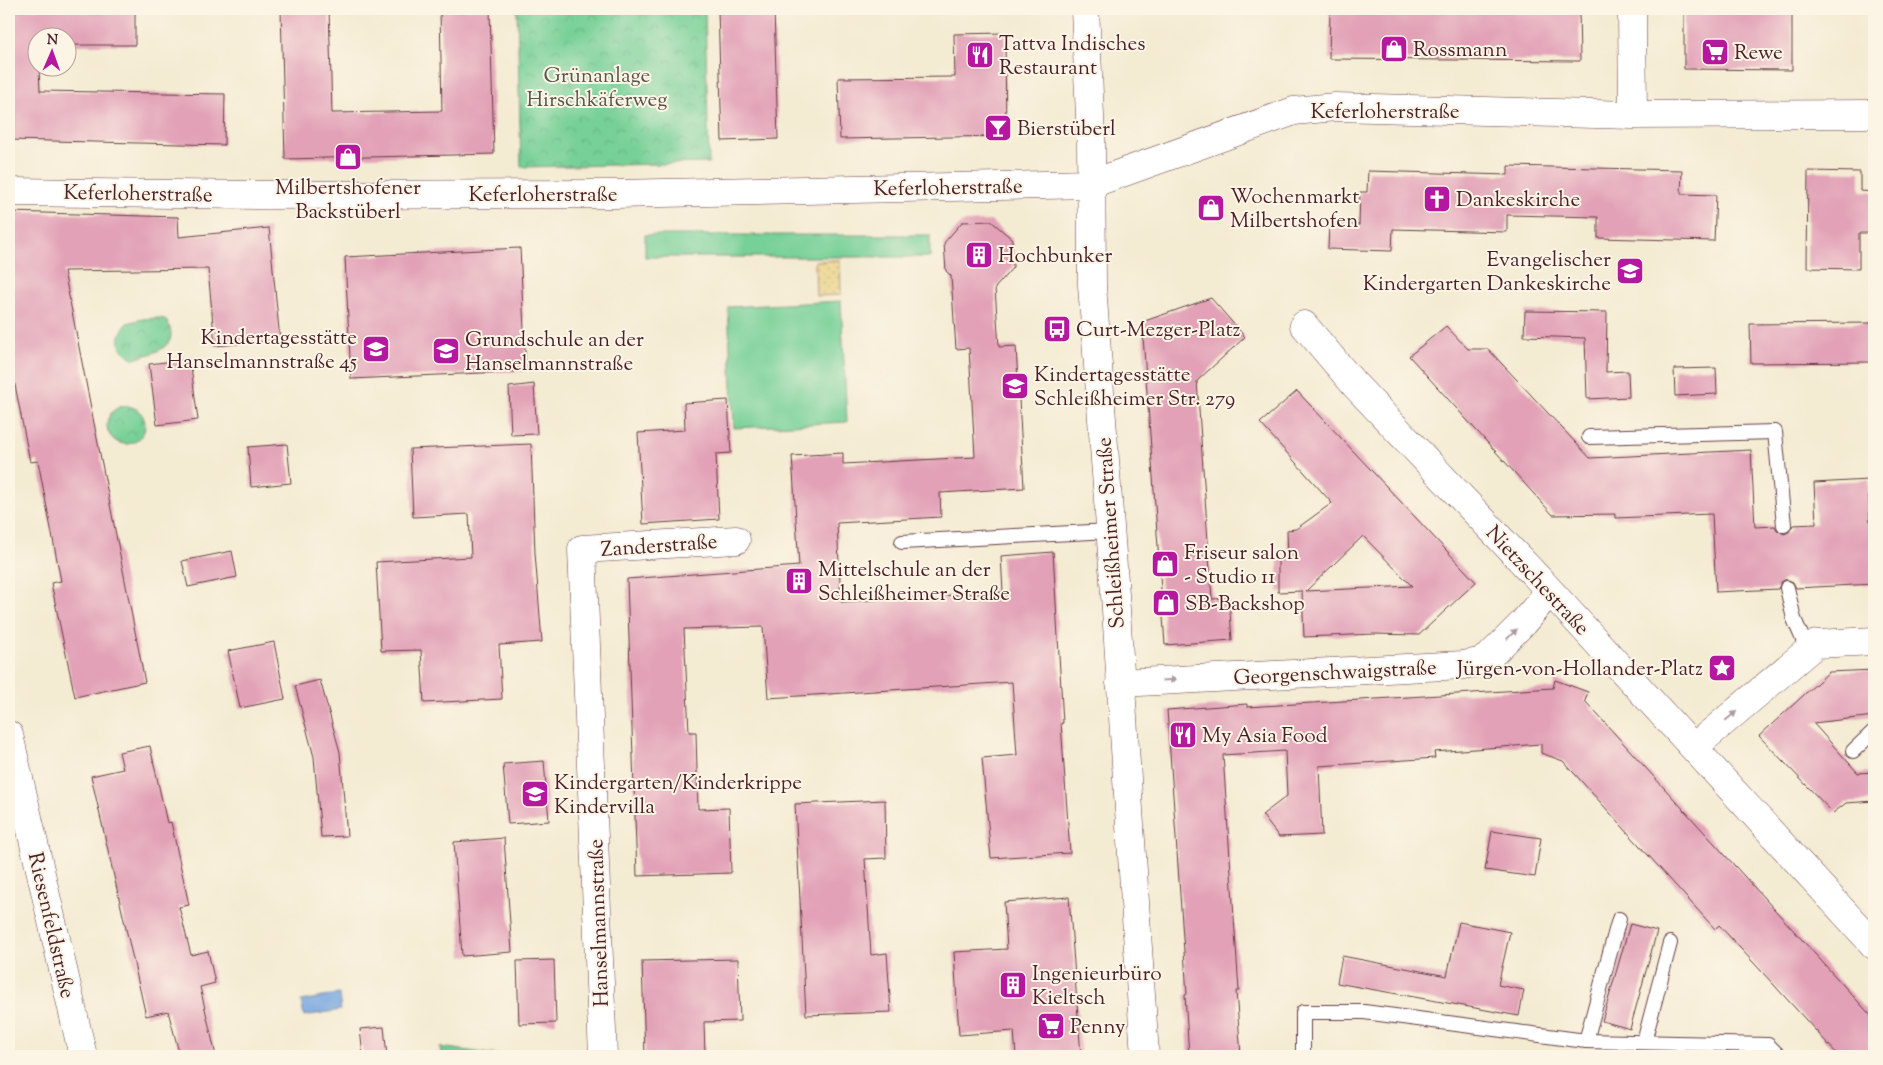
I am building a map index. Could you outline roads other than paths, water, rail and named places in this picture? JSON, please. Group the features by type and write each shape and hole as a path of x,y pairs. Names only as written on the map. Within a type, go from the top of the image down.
{"street":[{"name":"Schleißheimer Straße","path":"1085,9 1091,184 1092,285 1145,1056"},
{"path":"1632,9 1633,115"},
{"name":"Keferloherstraße","path":"9,192 257,195 616,194 1091,184 1294,111 1335,107 1633,115 1874,114"},
{"name":"Nietzschestraße","path":"1304,325 1354,384 1550,591 1874,944"},
{"name":"Zanderstraße","path":"582,550 736,540"},
{"name":"Hanselmannstraße","path":"582,550 603,1056"},
{"name":"Georgenschwaigstraße","path":"1120,683 1463,665 1479,662 1489,658 1522,624 1550,591"},
{"path":"1694,747 1816,644 1874,641"},
{"name":"Riesenfeldstraße","path":"9,735 83,1056"}],"lane":[{"path":"1589,437 1774,432 1784,525"},
{"path":"902,542 1110,530"},
{"path":"1787,588 1794,619 1808,651"},
{"path":"1853,751 1874,731"},
{"path":"1586,1041 1619,919"},
{"path":"1644,1042 1670,943"},
{"path":"1303,1056 1303,1012 1364,1012 1586,1041 1768,1045 1780,1056"}],"water":[{"path":"339,994 341,1010 304,1016 301,1001"}],"place":[{"name":"Rossmann","path":"1394,49"},
{"name":"Rewe","path":"1715,52"},
{"name":"Tattva Indisches Restaurant","path":"980,55"},
{"name":"Bierstüberl","path":"998,128"},
{"name":"Milbertshofener Backstüberl","path":"348,157"},
{"name":"Dankeskirche","path":"1437,199"},
{"name":"Wochenmarkt Milbertshofen","path":"1211,208"},
{"name":"Hochbunker","path":"979,255"},
{"name":"Evangelischer Kindergarten Dankeskirche","path":"1630,271"},
{"name":"Curt-Mezger-Platz","path":"1057,329"},
{"name":"Kindertagesstätte Hanselmannstraße 45","path":"376,349"},
{"name":"Grundschule an der Hanselmannstraße","path":"446,351"},
{"name":"Kindertagesstätte Schleißheimer Str. 279","path":"1015,386"},
{"name":"Friseur salon - Studio 11","path":"1165,564"},
{"name":"Mittelschule an der Schleißheimer Straße","path":"799,581"},
{"name":"SB-Backshop","path":"1166,603"},
{"name":"Jürgen-von-Hollander-Platz","path":"1722,668"},
{"name":"My Asia Food","path":"1183,735"},
{"name":"Kindergarten/Kinderkrippe Kindervilla","path":"535,794"},
{"name":"Ingenieurbüro Kieltsch","path":"1013,985"},
{"name":"Penny","path":"1051,1026"}],"park label":[{"name":"Grünanlage Hirschkäferweg","path":"597,87"}]}
